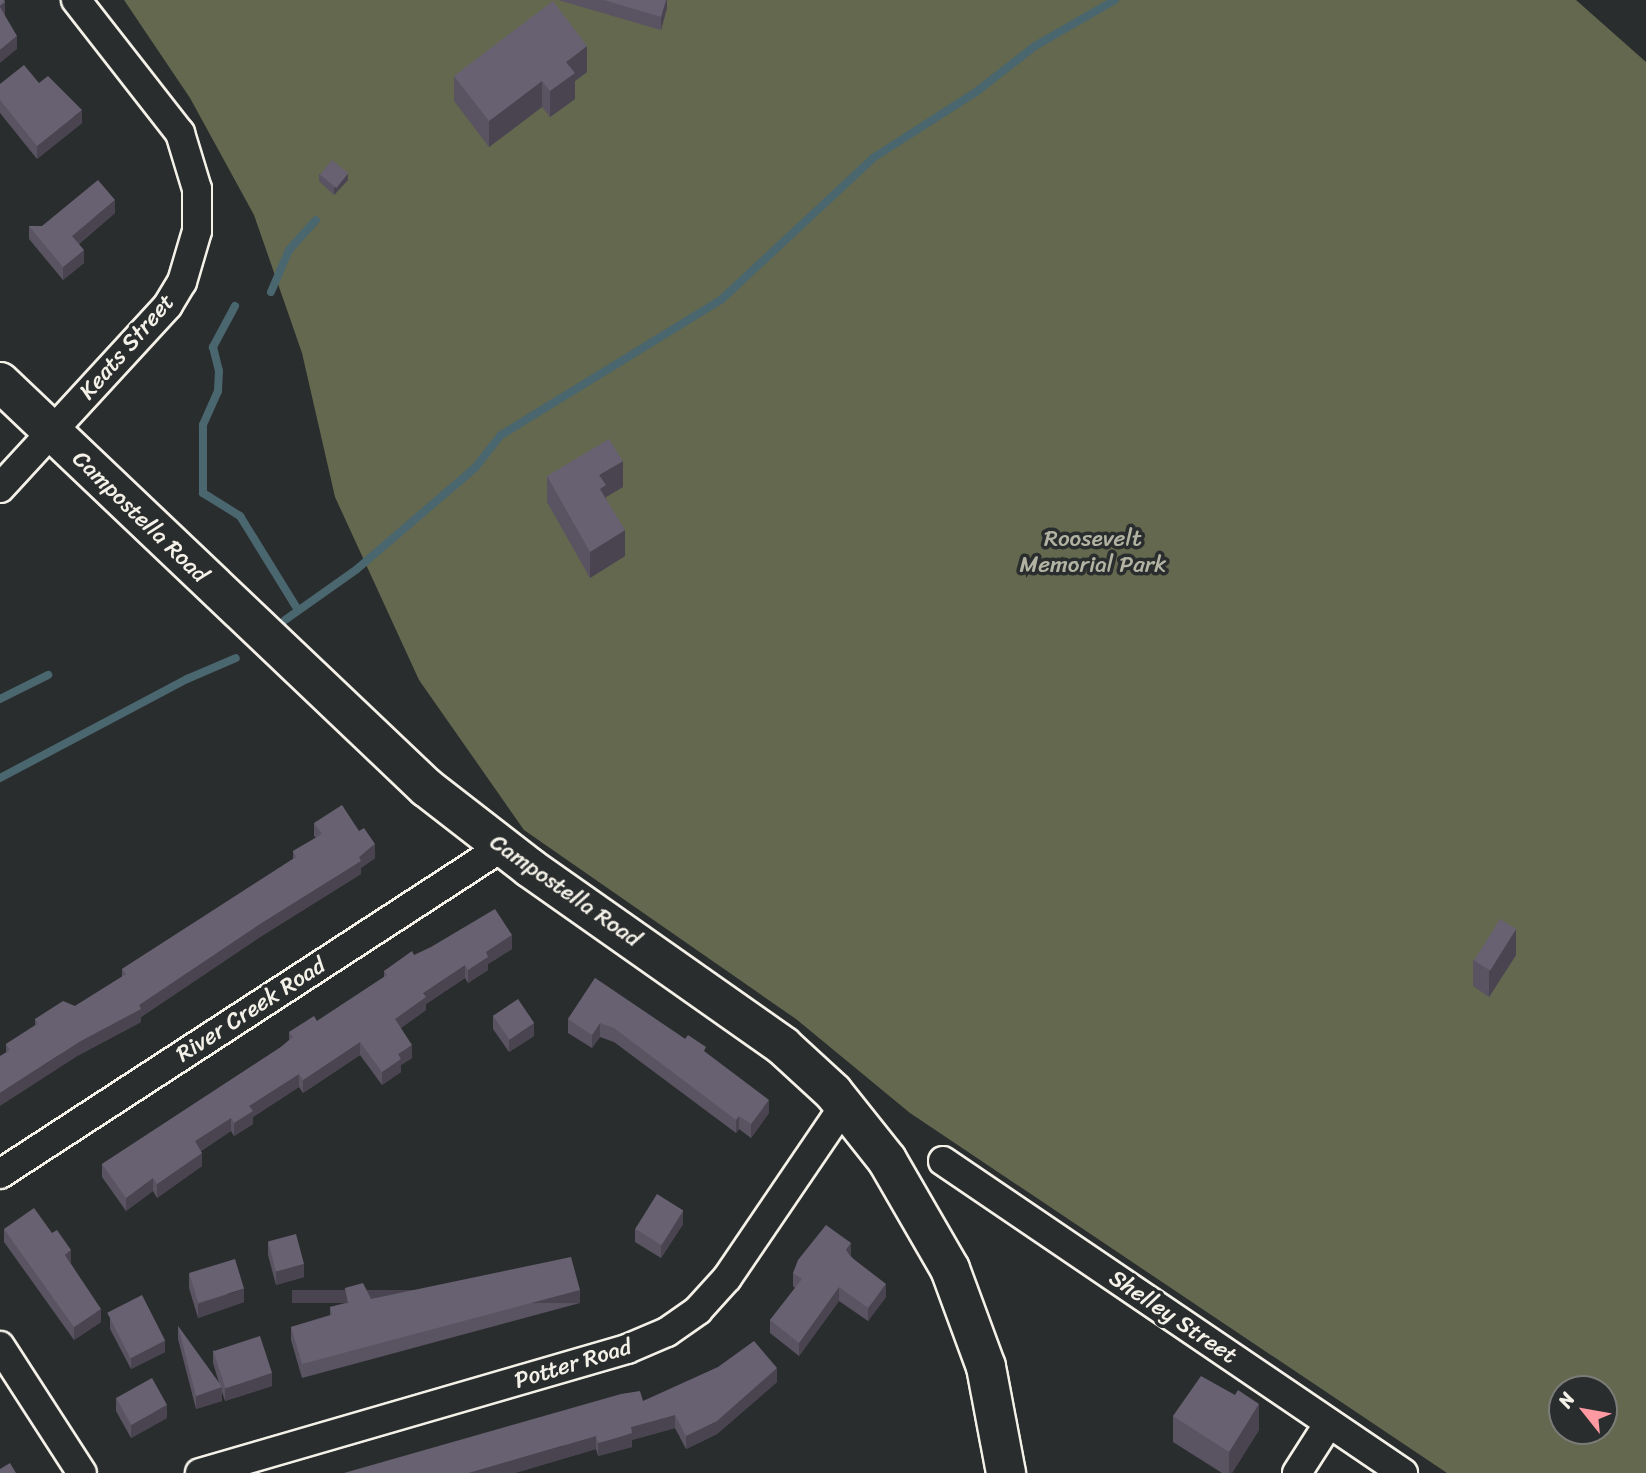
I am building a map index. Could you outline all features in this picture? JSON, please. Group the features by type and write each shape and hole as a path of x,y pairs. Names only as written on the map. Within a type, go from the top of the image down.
{"main road":[{"name":"Campostella Road","path":"0,382 427,788 502,846 783,1046 844,1106 919,1208 950,1269 986,1367 1006,1473"}],"street":[{"name":"Keats Street","path":"0,488 54,434 168,305 182,282 197,231 197,189 180,133 76,0"},
{"name":"River Creek Road","path":"0,1174 502,846"},
{"name":"Potter Road","path":"200,1473 627,1349 667,1332 698,1310 727,1278 844,1106"},
{"name":"Shelley Street","path":"943,1161 1404,1473"},
{"path":"0,1346 82,1473"},
{"path":"1297,1473 1329,1423"}],"green space":[{"name":"Roosevelt Memorial Park","path":"124,0 1576,0 1646,62 1646,1473 1447,1473 910,1113 796,1019 524,830 419,680 335,497 302,353 254,215 190,98"}],"building":[{"path":"604,0 666,0 661,17"},
{"path":"553,1 587,46 566,62 575,73 550,91 542,81 489,121 454,76"},
{"path":"0,7 17,36 0,50"},
{"path":"24,65 39,83 48,76 82,110 37,146 0,100 0,84"},
{"path":"332,160 348,173 336,188 320,175"},
{"path":"98,180 115,200 72,236 84,250 63,267 29,226 42,226"},
{"path":"609,439 623,461 599,475 606,485 600,489 625,530 590,552 547,476"},
{"path":"342,805 359,831 364,828 375,844 359,857 361,861 260,924 139,1005 141,1009 79,1042 0,1093 0,1056 10,1050 6,1044 38,1024 35,1019 63,1001 75,1006 126,974 122,969 296,857 293,851 322,834 314,823"},
{"path":"495,909 512,935 486,952 488,957 468,970 465,965 423,993 426,997 395,1019 412,1045 398,1054 401,1059 382,1072 360,1042 303,1080 299,1074 249,1106 253,1111 234,1123 231,1118 195,1141 202,1153 157,1184 153,1178 126,1198 102,1164 281,1047 293,1037 289,1032 314,1016 317,1021 387,975 384,971 412,951 414,955 431,947"},
{"path":"1500,919 1516,929 1490,971 1474,961"},
{"path":"595,978 685,1039 688,1035 706,1047 704,1051 769,1100 751,1124 739,1116 736,1120 614,1028 600,1023 592,1035 568,1019"},
{"path":"518,999 534,1023 509,1040 493,1016"},
{"path":"657,1194 683,1210 662,1245 635,1229"},
{"path":"34,1208 52,1233 57,1230 71,1250 65,1255 101,1309 74,1327 4,1229"},
{"path":"826,1225 851,1243 846,1250 851,1257 886,1284 868,1308 839,1287 799,1343 770,1320 802,1279 793,1273 798,1260"},
{"path":"296,1234 304,1264 276,1271 268,1242"},
{"path":"571,1257 580,1290 302,1364 291,1327 332,1315 330,1307 348,1303 345,1288 363,1283 371,1299"},
{"path":"235,1259 244,1289 198,1303 189,1273"},
{"path":"142,1295 165,1340 130,1358 107,1313"},
{"path":"178,1326 222,1387 196,1396"},
{"path":"260,1336 272,1373 225,1388 213,1351"},
{"path":"754,1341 777,1368 717,1421 686,1436 675,1415 631,1427 632,1433 613,1439 598,1443 596,1436 469,1473 344,1473 621,1394 640,1391 643,1401 718,1367"},
{"path":"1201,1376 1235,1395 1238,1390 1259,1404 1229,1452 1173,1416"},
{"path":"152,1378 167,1405 131,1425 116,1398"},
{"path":"10,1463 16,1473 0,1473 0,1469"}],"waterway":[{"path":"285,620 357,569 475,468 501,435 722,299 873,158 976,92 1035,46 1115,0"},
{"path":"271,292 289,250 316,220"},
{"path":"235,306 213,347 219,371 218,391 203,425 203,493 240,516 298,610"},
{"path":"0,778 187,679 236,658"},
{"path":"0,699 48,675"}]}
